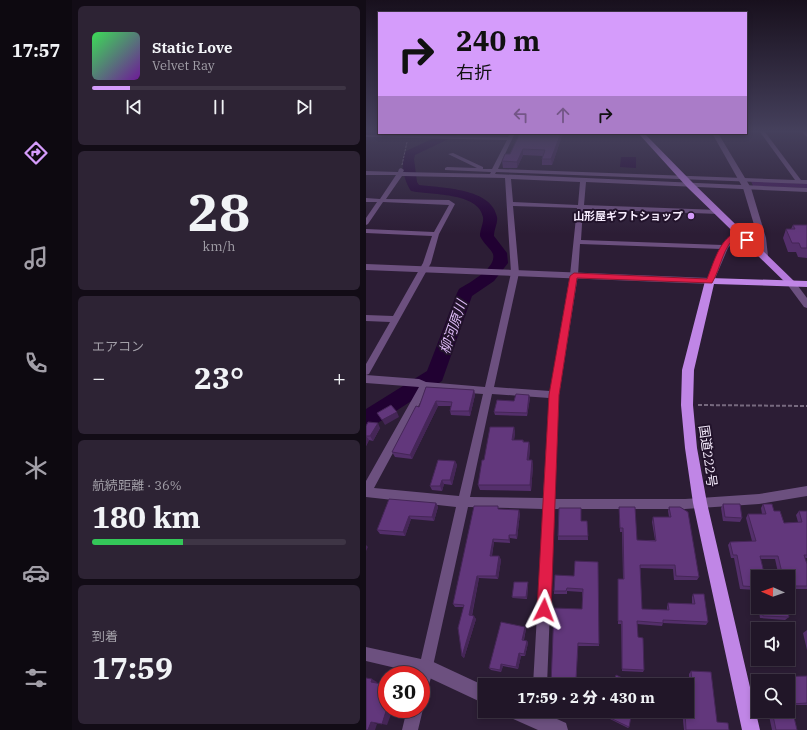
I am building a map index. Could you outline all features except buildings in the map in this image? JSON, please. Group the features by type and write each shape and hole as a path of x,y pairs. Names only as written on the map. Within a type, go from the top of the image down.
{"highway":[{"path":"710,281 807,284"},
{"name":"国道222号","path":"710,281 688,370 687,405 691,448 700,502 751,730"}],"main road":[{"path":"672,166 792,284"}],"street":[{"path":"478,166 484,169"},
{"path":"491,176 496,166"},
{"path":"734,166 747,188 762,238 764,256"},
{"path":"788,166 799,181"},
{"path":"366,168 401,171"},
{"path":"366,173 484,169 807,182"},
{"path":"366,223 383,200 401,171"},
{"path":"415,171 491,176 807,190"},
{"path":"427,666 515,273 508,176"},
{"path":"540,678 554,395 574,276 583,180"},
{"path":"366,200 449,202 452,204 436,234 423,270 366,372"},
{"path":"511,204 719,212"},
{"path":"366,231 436,234"},
{"path":"366,267 710,281 724,247 731,237 739,233"},
{"path":"578,242 724,247"},
{"path":"792,284 807,305"},
{"path":"366,318 396,319"},
{"path":"366,379 554,395"},
{"path":"421,384 366,492 465,502 549,504 700,502 759,499 807,491"},
{"path":"366,654 418,666"},
{"path":"430,669 478,693"},
{"path":"410,730 413,718"},
{"path":"538,721 558,730"}],"path":[{"path":"401,171 402,166"},
{"path":"687,405 807,406"}],"shaded area":[{"path":"636,166 636,168 620,167"},
{"path":"751,181 807,184 807,188 753,186"}],"waterway":[{"name":"柳河原川","path":"366,420 435,376 465,293 488,278 500,263 500,253 487,236 490,222 487,209 480,202 471,197 415,188 411,182 409,166"}],"place":[{"name":"山形屋ギフトショップ","path":"691,216"}],"route":[{"path":"544,610 554,395 574,276 710,281 724,247 731,237 739,233 747,240"}]}
